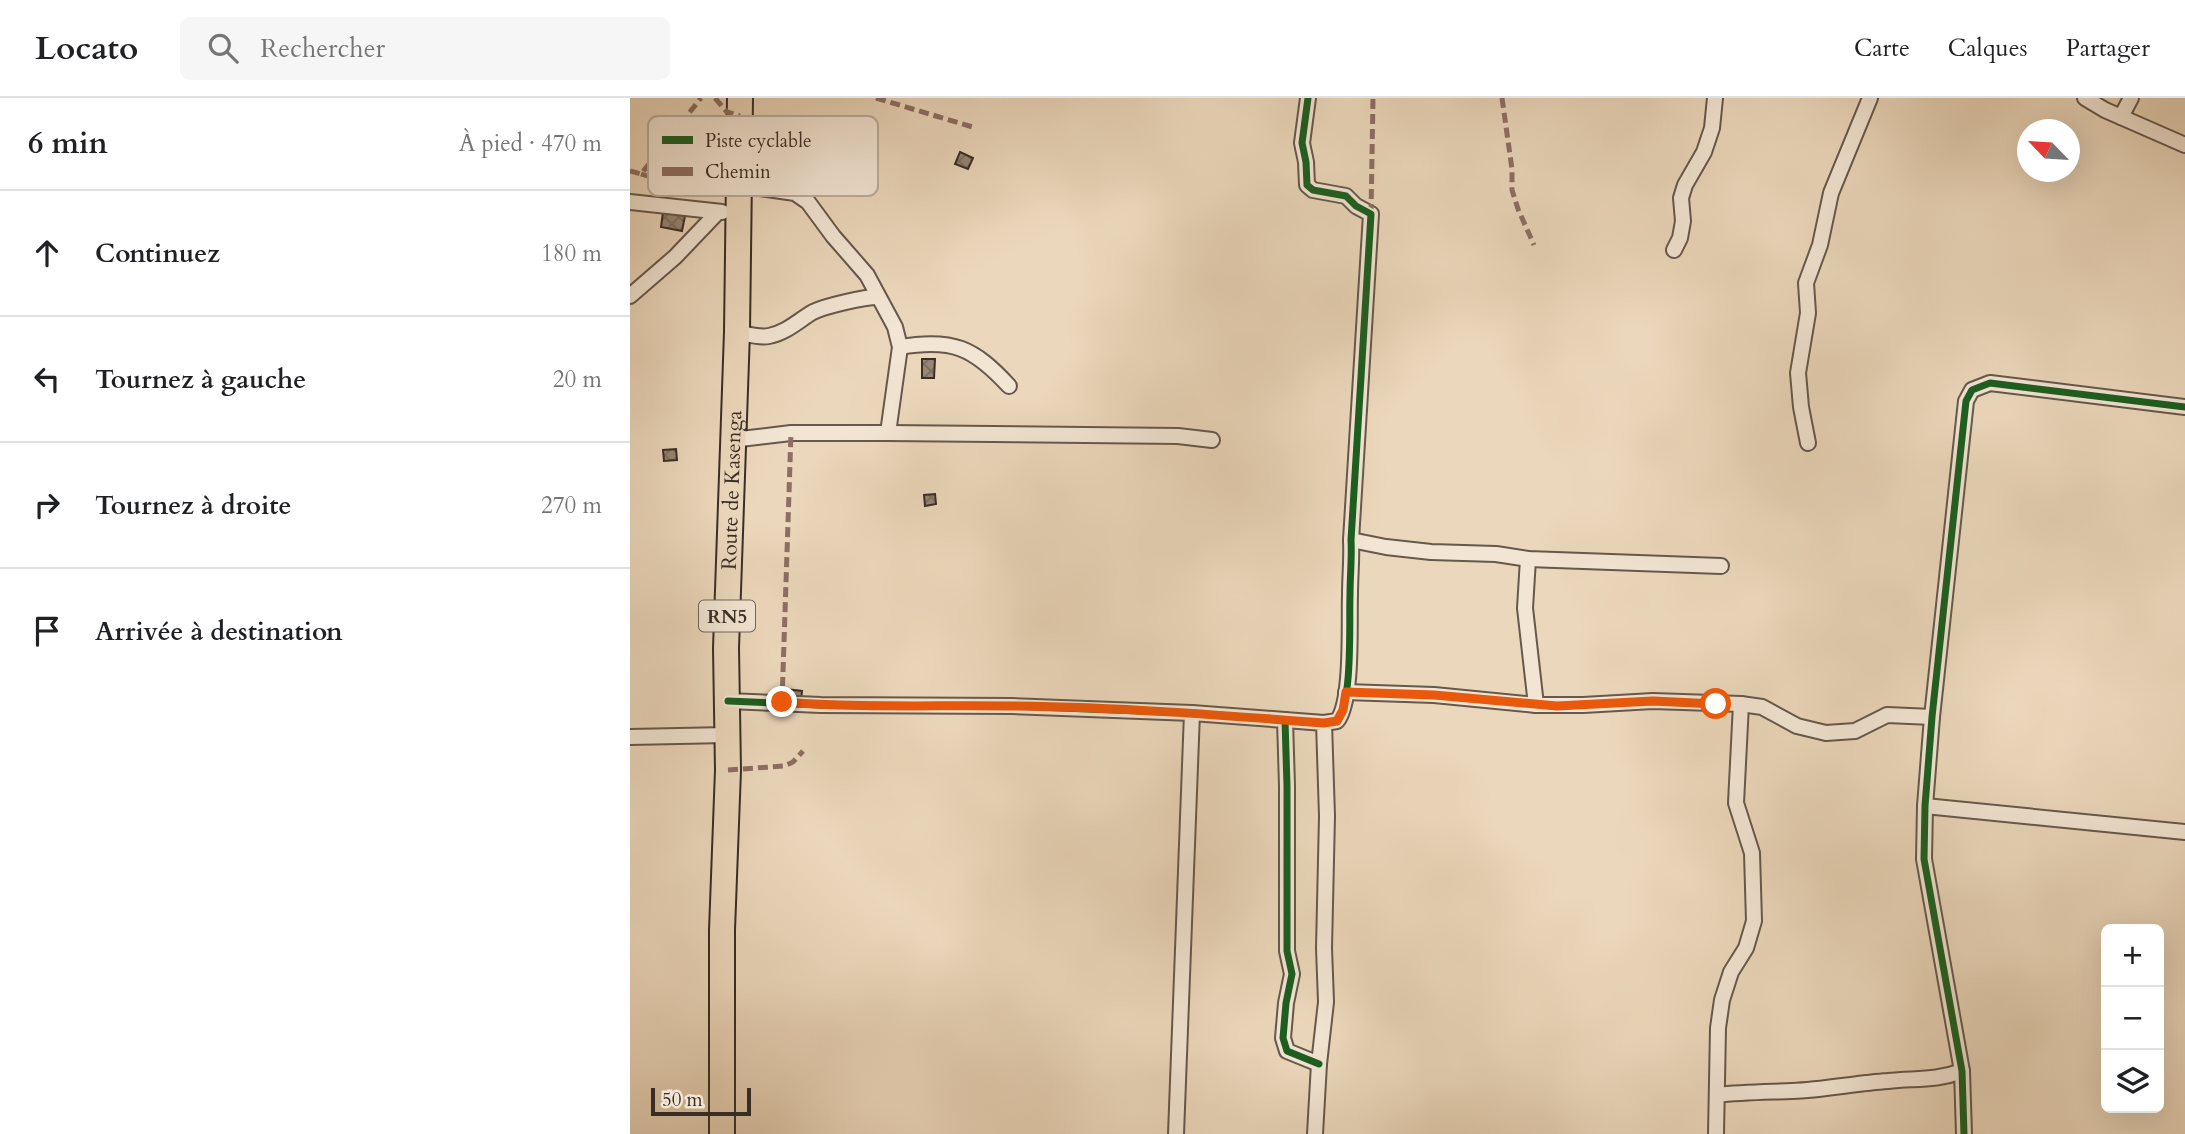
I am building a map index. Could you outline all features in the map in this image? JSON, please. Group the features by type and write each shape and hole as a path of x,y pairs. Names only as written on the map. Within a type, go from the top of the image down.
{"highway":[{"name":"Route de Kasenga","path":"740,98 740,116"},
{"name":"Route de Kasenga","path":"722,1134 722,930 728,701 726,648 737,332 728,212 735,196"}],"street":[{"path":"728,701 858,706 1012,706 1192,713 1324,723 1337,721 1341,716 1346,692 1351,540 1371,214 1356,206 1346,196 1312,190 1307,185 1302,143 1308,98"},
{"path":"1674,250 1680,238 1683,221 1681,198 1708,140 1715,98"},
{"path":"1808,443 1798,373 1808,313 1807,283 1820,245 1831,193 1870,98"},
{"path":"2085,98 2185,145"},
{"path":"2121,117 2131,98"},
{"path":"798,196 808,202 867,275 895,327 900,347 888,433"},
{"path":"630,202 728,212"},
{"path":"630,296 728,212"},
{"path":"737,332 758,337 768,336 816,311 867,297 878,297"},
{"path":"900,347 919,344 962,348 979,356 1009,386"},
{"path":"1965,1134 1962,1071 1924,859 1931,717 1966,401 1972,390 1990,383 2185,407"},
{"path":"732,440 791,433 1178,436 1212,440"},
{"path":"1351,540 1432,552 1496,554 1528,559 1721,566"},
{"path":"1528,559 1525,608 1536,705"},
{"path":"1346,692 1434,695 1536,705 1653,701 1741,704 1762,707 1797,726 1826,733 1855,732 1887,715 1931,717"},
{"path":"1716,1134 1718,1028 1722,1000 1731,972 1746,948 1754,921 1752,853 1736,803 1741,704"},
{"path":"1176,1134 1192,713"},
{"path":"1285,720 1287,951 1292,974 1283,1038 1287,1051 1320,1064"},
{"path":"1315,1134 1326,1002 1324,948 1327,816 1324,723"},
{"path":"630,737 727,735"},
{"path":"1925,806 2185,832"},
{"path":"1717,1095 1749,1091 1790,1091 1891,1080 1923,1080 1950,1076 1962,1071"}],"building":[{"path":"960,152 973,158 968,169 955,164"},
{"path":"663,212 685,216 682,231 661,227"},
{"path":"922,359 935,359 934,378 922,378"},
{"path":"676,449 677,460 664,461 663,450"},
{"path":"935,494 936,504 925,506 924,495"},
{"path":"785,689 802,691 801,701 784,699"}],"marked path":[{"path":"687,116 701,98"},
{"path":"715,98 727,112 740,116"},
{"path":"876,98 976,128"},
{"path":"1371,214 1373,98"},
{"path":"1502,98 1512,169 1512,190 1534,245"},
{"path":"630,171 641,174 648,165"},
{"path":"641,174 648,176"},
{"path":"782,702 791,433"},
{"path":"728,770 784,766 793,762 803,751"}],"cycle path":[{"path":"1308,98 1302,143 1307,185 1313,190 1346,196 1356,206 1371,214 1351,540 1348,680 1346,697 1337,721 1324,723"},
{"path":"1964,1134 1962,1071 1924,859 1932,717 1966,401 1972,390 1990,383 2185,407"},
{"path":"728,701 821,705 1012,706 1192,713 1285,720 1287,951 1292,974 1283,1038 1287,1051 1319,1064"}],"route":[{"path":"782,702 908,707 1012,706 1192,713 1324,723 1337,721 1341,716 1346,692 1434,695 1557,706 1653,701 1716,704"}]}
